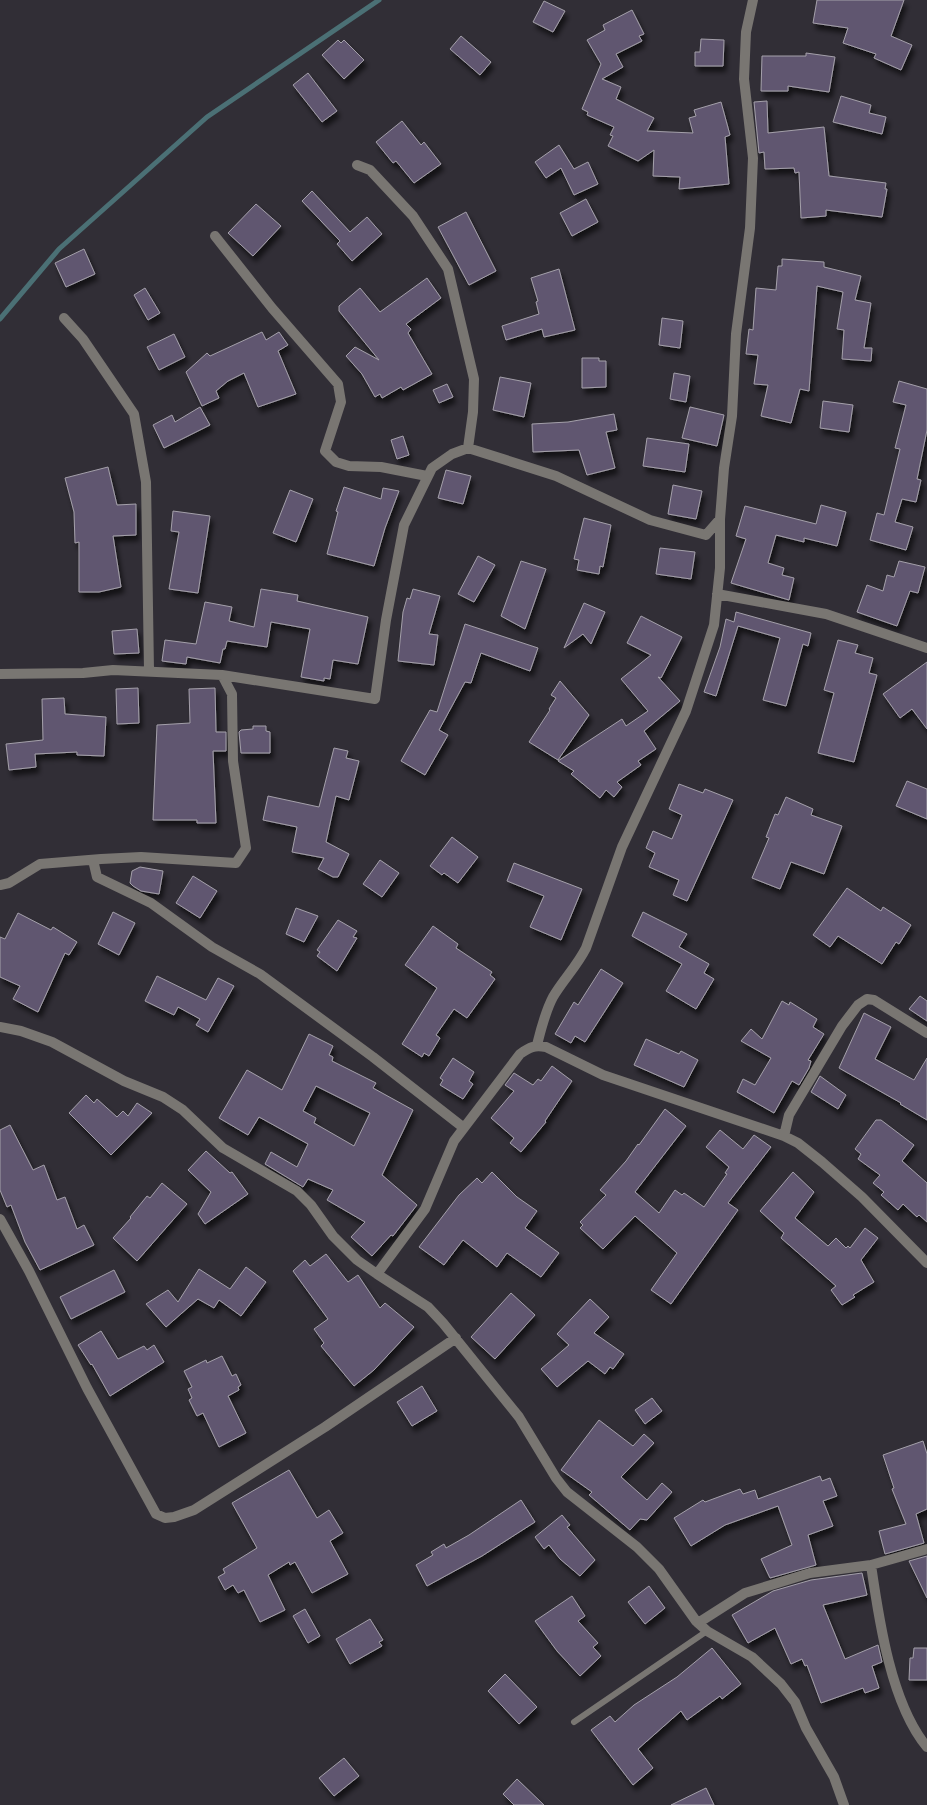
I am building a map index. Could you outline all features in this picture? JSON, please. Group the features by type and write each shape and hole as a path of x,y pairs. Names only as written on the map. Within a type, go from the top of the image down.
{"street":[{"path":"537,1045 543,1020 553,997 580,962 622,847 686,711 714,624 720,568 720,520 724,468 732,416 736,334 750,228 754,158 744,78 746,32 753,0"},
{"path":"357,165 370,170 413,216 448,269 474,379 473,412 468,448"},
{"path":"215,236 272,308 338,384 341,402 326,451 336,462 349,466 381,468 427,476"},
{"path":"64,318 83,339 134,414 146,482 149,670"},
{"path":"0,674 149,670 222,675 375,699 386,620 404,525 432,468 452,454 468,448 556,476 650,520 688,531 706,536 720,520"},
{"path":"717,594 826,614 927,648"},
{"path":"0,885 9,882 40,864 141,857 236,864 246,848 233,761 232,694 222,675"},
{"path":"93,860 97,878 151,903 212,947 260,974 365,1051 464,1128"},
{"path":"784,1136 789,1115 842,1026 858,1005 867,999 874,1000 927,1033"},
{"path":"0,1027 21,1031 52,1042 124,1080 163,1097 183,1110 223,1148 297,1191 311,1205 333,1236 357,1260 428,1307 456,1338 519,1416 556,1478 567,1492 637,1546 659,1569 698,1623 707,1631 752,1656 768,1669 781,1684 794,1702 806,1728 834,1777 844,1805"},
{"path":"378,1274 425,1209 443,1164 464,1128 520,1054 531,1046 537,1045 603,1075 784,1136 814,1156 862,1196 927,1263"},
{"path":"0,1219 156,1514 165,1518 194,1510 325,1427 456,1338"},
{"path":"698,1623 745,1593 810,1573 871,1565 927,1549"},
{"path":"871,1565 878,1614 888,1656 903,1704 921,1740 927,1747"}],"lane":[{"path":"574,1722 707,1631"}],"building":[{"path":"817,0 904,0 891,36 912,45 901,70 874,58 876,54 843,43 848,28 813,23"},
{"path":"544,1 565,11 553,32 533,22"},
{"path":"632,10 644,34 639,36 642,41 616,54 623,67 602,79 621,87 616,99 654,118 647,131 693,133 689,118 696,116 694,110 721,102 730,135 725,137 729,184 679,189 680,177 653,176 654,150 638,161 608,146 613,136 610,135 614,127 587,115 588,112 582,109 601,64 587,40 605,30 603,25"},
{"path":"461,36 491,62 480,75 450,49"},
{"path":"701,39 724,40 723,66 695,66 695,52 700,52"},
{"path":"338,40 341,43 344,40 364,60 344,79 322,55"},
{"path":"806,53 835,57 829,92 788,86 788,91 761,91 762,56 806,56"},
{"path":"308,73 337,111 322,122 293,85"},
{"path":"841,96 871,105 869,113 886,117 882,134 833,122"},
{"path":"767,101 768,133 824,127 829,176 886,183 885,189 887,189 882,217 826,210 826,216 801,218 799,172 795,173 794,168 765,169 764,152 759,153 754,102"},
{"path":"402,121 421,145 424,142 441,164 414,183 396,161 393,163 376,142"},
{"path":"559,145 574,169 588,162 598,184 574,195 561,168 546,178 535,162"},
{"path":"312,191 350,232 367,217 382,234 352,261 337,244 340,241 302,201"},
{"path":"586,199 598,222 572,236 560,213"},
{"path":"256,204 281,226 253,256 228,233"},
{"path":"466,212 496,271 469,285 438,227"},
{"path":"84,249 95,274 66,287 55,263"},
{"path":"782,259 824,262 824,267 861,276 855,300 871,303 864,348 872,348 871,361 842,359 844,330 837,329 843,292 817,286 809,391 800,389 791,423 761,416 768,385 754,384 758,355 746,354 749,329 753,330 756,288 776,290 778,266 782,266"},
{"path":"559,269 575,330 544,337 542,329 506,340 502,326 539,314 536,302 538,301 531,278"},
{"path":"427,278 441,298 406,324 411,329 408,333 432,374 403,390 401,387 382,398 380,394 375,397 362,374 346,356 355,347 379,360 339,311 339,306 360,288 380,312"},
{"path":"145,288 160,313 148,320 134,295"},
{"path":"662,318 683,321 680,348 659,345"},
{"path":"262,332 266,340 279,332 288,345 278,351 296,394 258,407 244,373 228,381 216,391 219,398 202,406 186,372 207,353 210,356"},
{"path":"174,334 185,357 159,370 147,347"},
{"path":"582,358 599,358 599,361 606,361 606,387 582,388"},
{"path":"674,373 690,376 686,402 670,399"},
{"path":"500,377 531,383 524,417 493,410"},
{"path":"899,381 927,389 927,430 917,479 921,480 916,502 902,499 895,522 913,527 906,550 870,540 877,513 884,515 900,449 895,448 906,405 893,402"},
{"path":"447,384 453,397 439,403 433,390"},
{"path":"823,401 853,405 849,432 820,428"},
{"path":"200,407 210,425 164,448 153,425 172,415 175,422"},
{"path":"690,407 724,415 717,446 682,438"},
{"path":"614,414 617,430 606,432 615,468 587,475 579,450 533,452 532,424 568,422"},
{"path":"403,436 409,455 397,459 391,440"},
{"path":"647,438 689,444 685,472 643,466"},
{"path":"108,467 117,505 136,504 136,535 113,536 121,587 99,592 79,592 79,542 75,543 74,512 65,478"},
{"path":"446,470 471,476 463,504 438,498"},
{"path":"673,485 702,491 696,519 668,514"},
{"path":"344,487 381,499 383,488 399,491 385,528 374,566 327,554 338,512 336,511"},
{"path":"290,490 313,499 296,542 273,533"},
{"path":"821,505 846,512 837,546 804,538 804,542 776,535 768,563 784,568 782,575 794,578 789,600 731,583 746,539 736,536 745,506 816,524"},
{"path":"173,511 210,516 198,593 169,589 179,532 171,531"},
{"path":"584,518 611,525 603,567 600,566 599,574 577,570 579,560 574,559"},
{"path":"660,548 695,552 691,579 656,574"},
{"path":"478,556 495,565 474,602 458,594"},
{"path":"521,561 546,569 525,629 501,616"},
{"path":"899,561 925,567 918,593 910,591 897,626 857,612 867,585 883,591 887,575 894,577"},
{"path":"261,589 298,595 297,601 368,617 358,664 333,660 330,679 324,678 324,681 301,677 310,629 271,622 267,647 227,641 220,663 187,657 186,664 162,661 165,640 196,644 205,602 232,607 229,621 254,627"},
{"path":"413,589 440,596 429,634 438,635 434,665 398,661 403,612 407,598 410,599"},
{"path":"584,603 605,612 591,644 583,634 564,648"},
{"path":"736,612 811,633 808,646 803,644 786,706 763,700 780,638 738,626 716,696 704,692 720,647 726,619 734,622"},
{"path":"641,616 682,637 661,678 658,677 680,701 644,731 656,749 638,761 641,765 617,782 622,787 614,797 606,790 600,798 571,774 574,771 558,761 622,719 626,726 648,711 621,679 651,655 627,643"},
{"path":"465,624 538,648 530,671 481,653 471,683 465,682 439,730 448,735 425,775 401,761 430,710 437,712"},
{"path":"137,629 139,653 114,654 112,631"},
{"path":"838,640 858,645 855,653 873,658 869,673 877,675 854,762 818,753 834,693 824,690"},
{"path":"927,662 927,729 912,709 900,718 883,694"},
{"path":"560,681 589,715 558,760 529,742 550,710 556,698 551,695"},
{"path":"138,688 139,723 117,724 116,689"},
{"path":"215,688 216,732 226,732 226,751 213,751 216,823 197,823 197,820 153,820 157,725 190,723 189,689"},
{"path":"64,698 65,714 106,717 104,756 77,755 77,752 35,754 36,767 9,770 6,744 43,740 42,699"},
{"path":"253,726 266,726 266,731 270,732 270,753 241,753 239,732 241,730 253,729"},
{"path":"334,748 348,751 346,758 359,761 349,800 336,796 326,842 349,854 338,877 333,877 318,869 324,858 292,852 297,827 263,820 268,796 319,807"},
{"path":"907,781 927,789 927,819 896,806"},
{"path":"679,784 703,793 705,789 733,800 687,901 673,895 679,880 649,867 655,853 646,848 653,831 672,839 682,815 669,809"},
{"path":"786,797 813,809 811,815 842,826 824,874 791,862 780,889 752,878 769,838 766,837 775,814 778,815"},
{"path":"452,837 478,857 458,883 430,866"},
{"path":"380,860 399,873 382,897 363,884"},
{"path":"514,863 582,889 561,940 530,927 544,896 507,881"},
{"path":"140,867 163,871 159,894 141,891 130,883 132,871"},
{"path":"193,876 217,891 200,918 176,903"},
{"path":"847,888 881,911 883,907 911,925 899,944 896,942 882,964 838,936 830,947 813,935"},
{"path":"296,908 318,916 304,942 286,934"},
{"path":"113,912 135,923 119,955 98,944"},
{"path":"643,912 687,934 679,947 709,964 704,973 714,979 696,1009 666,991 682,964 632,936"},
{"path":"18,913 51,930 53,927 77,942 69,955 65,953 38,1012 13,999 20,986 0,977 0,937 5,939"},
{"path":"338,920 357,931 353,937 357,938 337,971 317,956 320,952 317,950"},
{"path":"433,926 458,944 456,948 492,972 490,975 495,979 467,1018 454,1009 436,1035 440,1038 429,1056 424,1053 422,1057 402,1044 437,988 405,965"},
{"path":"601,969 623,983 585,1042 575,1036 571,1043 555,1034 574,1002 578,1005"},
{"path":"157,976 206,1000 218,978 234,986 208,1032 196,1025 200,1019 178,1007 174,1015 145,1001"},
{"path":"920,996 927,1001 927,1021 909,1009"},
{"path":"782,1001 789,1005 790,1002 817,1019 813,1027 824,1034 808,1060 811,1061 809,1068 799,1085 792,1081 774,1113 737,1092 743,1079 755,1085 771,1058 741,1041 751,1029 762,1039"},
{"path":"864,1013 891,1027 875,1059 914,1080 927,1058 927,1120 839,1068"},
{"path":"309,1034 333,1046 329,1055 333,1057 332,1061 376,1083 373,1088 413,1110 382,1175 417,1205 393,1236 391,1235 372,1256 351,1237 365,1222 327,1200 333,1190 308,1179 303,1187 265,1164 271,1152 297,1167 308,1144 259,1117 248,1135 219,1118 247,1070 282,1090","holes":["316,1086 370,1113 354,1146 314,1123 316,1118 303,1111"]},
{"path":"646,1039 679,1054 681,1051 698,1060 684,1087 634,1065"},
{"path":"453,1058 474,1072 469,1081 473,1084 463,1099 440,1085 443,1080 440,1078"},
{"path":"552,1066 572,1081 546,1122 521,1152 510,1143 514,1138 491,1118 514,1091 505,1085 514,1073 533,1085 538,1079 541,1081"},
{"path":"820,1076 846,1095 838,1109 811,1092"},
{"path":"86,1095 94,1103 97,1099 117,1117 123,1111 128,1116 137,1103 152,1113 111,1155 69,1113"},
{"path":"665,1109 686,1126 635,1192 659,1213 675,1190 682,1195 684,1193 704,1207 727,1174 725,1173 729,1167 706,1147 720,1130 743,1149 754,1135 771,1147 728,1203 738,1210 671,1304 651,1290 677,1253 635,1216 603,1249 580,1228 583,1225 580,1222 606,1195 600,1190 639,1145"},
{"path":"876,1120 881,1120 914,1145 902,1161 927,1183 927,1222 919,1215 917,1217 903,1204 898,1210 881,1195 884,1192 873,1183 880,1175 858,1159 861,1154 855,1149"},
{"path":"10,1125 33,1170 44,1165 57,1200 65,1197 77,1229 84,1225 94,1245 40,1270 25,1242 11,1205 7,1207 0,1190 0,1130"},
{"path":"206,1151 230,1173 232,1172 248,1194 205,1224 198,1214 211,1192 188,1170"},
{"path":"492,1172 517,1197 537,1211 525,1228 559,1253 541,1277 507,1253 497,1267 463,1240 444,1265 419,1247 459,1195 477,1178 482,1183"},
{"path":"793,1172 814,1192 795,1218 828,1246 836,1238 846,1248 848,1246 850,1248 865,1228 878,1238 861,1260 874,1282 853,1295 855,1297 842,1305 831,1290 836,1286 781,1238 784,1233 760,1211"},
{"path":"162,1183 187,1204 137,1261 113,1238 147,1196 150,1198"},
{"path":"326,1254 348,1282 358,1275 380,1308 385,1303 414,1327 374,1370 354,1386 321,1346 324,1343 314,1329 328,1319 293,1271 305,1260 310,1266"},
{"path":"246,1267 266,1282 241,1316 219,1300 214,1308 198,1299 166,1327 146,1304 168,1290 178,1302 199,1269 230,1289"},
{"path":"114,1270 125,1292 71,1319 60,1297"},
{"path":"511,1293 535,1315 495,1359 471,1337"},
{"path":"590,1299 609,1317 594,1333 624,1354 613,1369 610,1367 605,1374 588,1361 557,1387 541,1369 569,1345 557,1334"},
{"path":"101,1331 118,1359 144,1346 147,1350 154,1345 164,1362 110,1396 92,1364 78,1345"},
{"path":"222,1356 232,1376 236,1374 241,1385 238,1387 239,1390 228,1396 246,1433 219,1447 203,1413 197,1416 189,1400 192,1398 188,1389 192,1387 184,1371 206,1360 207,1363"},
{"path":"422,1386 437,1411 412,1426 397,1402"},
{"path":"652,1398 662,1411 645,1424 635,1410"},
{"path":"599,1420 633,1446 644,1434 654,1443 621,1477 647,1500 662,1483 672,1492 647,1520 640,1519 630,1530 589,1495 592,1492 561,1470"},
{"path":"923,1441 927,1454 927,1509 916,1514 924,1543 885,1554 879,1531 906,1524 892,1489 894,1488 883,1455"},
{"path":"289,1470 317,1518 329,1510 343,1533 330,1541 348,1574 312,1593 295,1562 290,1565 289,1562 268,1575 285,1610 260,1622 244,1590 238,1593 233,1585 225,1590 218,1577 225,1573 223,1569 257,1548 232,1503"},
{"path":"820,1476 822,1481 830,1478 837,1496 823,1501 833,1526 808,1535 816,1565 770,1578 761,1559 792,1545 778,1506 725,1525 691,1546 674,1518 703,1500 705,1502 740,1489 743,1494 755,1490 758,1499"},
{"path":"521,1500 535,1522 482,1556 427,1586 416,1565 433,1555 431,1552 444,1544 446,1548 469,1535"},
{"path":"562,1515 570,1525 567,1527 595,1560 580,1576 560,1559 549,1545 544,1549 535,1537"},
{"path":"927,1556 927,1598 909,1561"},
{"path":"862,1573 867,1595 823,1605 845,1659 878,1645 882,1662 872,1666 879,1688 865,1693 863,1688 821,1703 807,1665 805,1666 802,1659 791,1664 775,1628 748,1643 732,1615 773,1591 811,1580"},
{"path":"649,1586 665,1608 645,1624 628,1602"},
{"path":"572,1596 585,1616 578,1621 598,1643 593,1647 601,1656 580,1676 557,1651 535,1621"},
{"path":"305,1609 320,1636 308,1643 293,1616"},
{"path":"370,1619 383,1640 379,1642 382,1646 350,1664 336,1639"},
{"path":"712,1648 741,1684 722,1699 720,1696 687,1720 681,1711 638,1749 653,1768 633,1785 591,1730 610,1716 615,1722 634,1705 677,1677"},
{"path":"914,1648 927,1648 927,1680 909,1680 910,1658 913,1658"},
{"path":"505,1674 537,1707 519,1724 488,1691"},
{"path":"344,1758 359,1776 334,1796 319,1778"},
{"path":"517,1779 544,1805 514,1805 503,1794"},
{"path":"706,1788 714,1805 671,1805"}],"waterway":[{"path":"0,319 59,249 207,117 379,0"}]}
